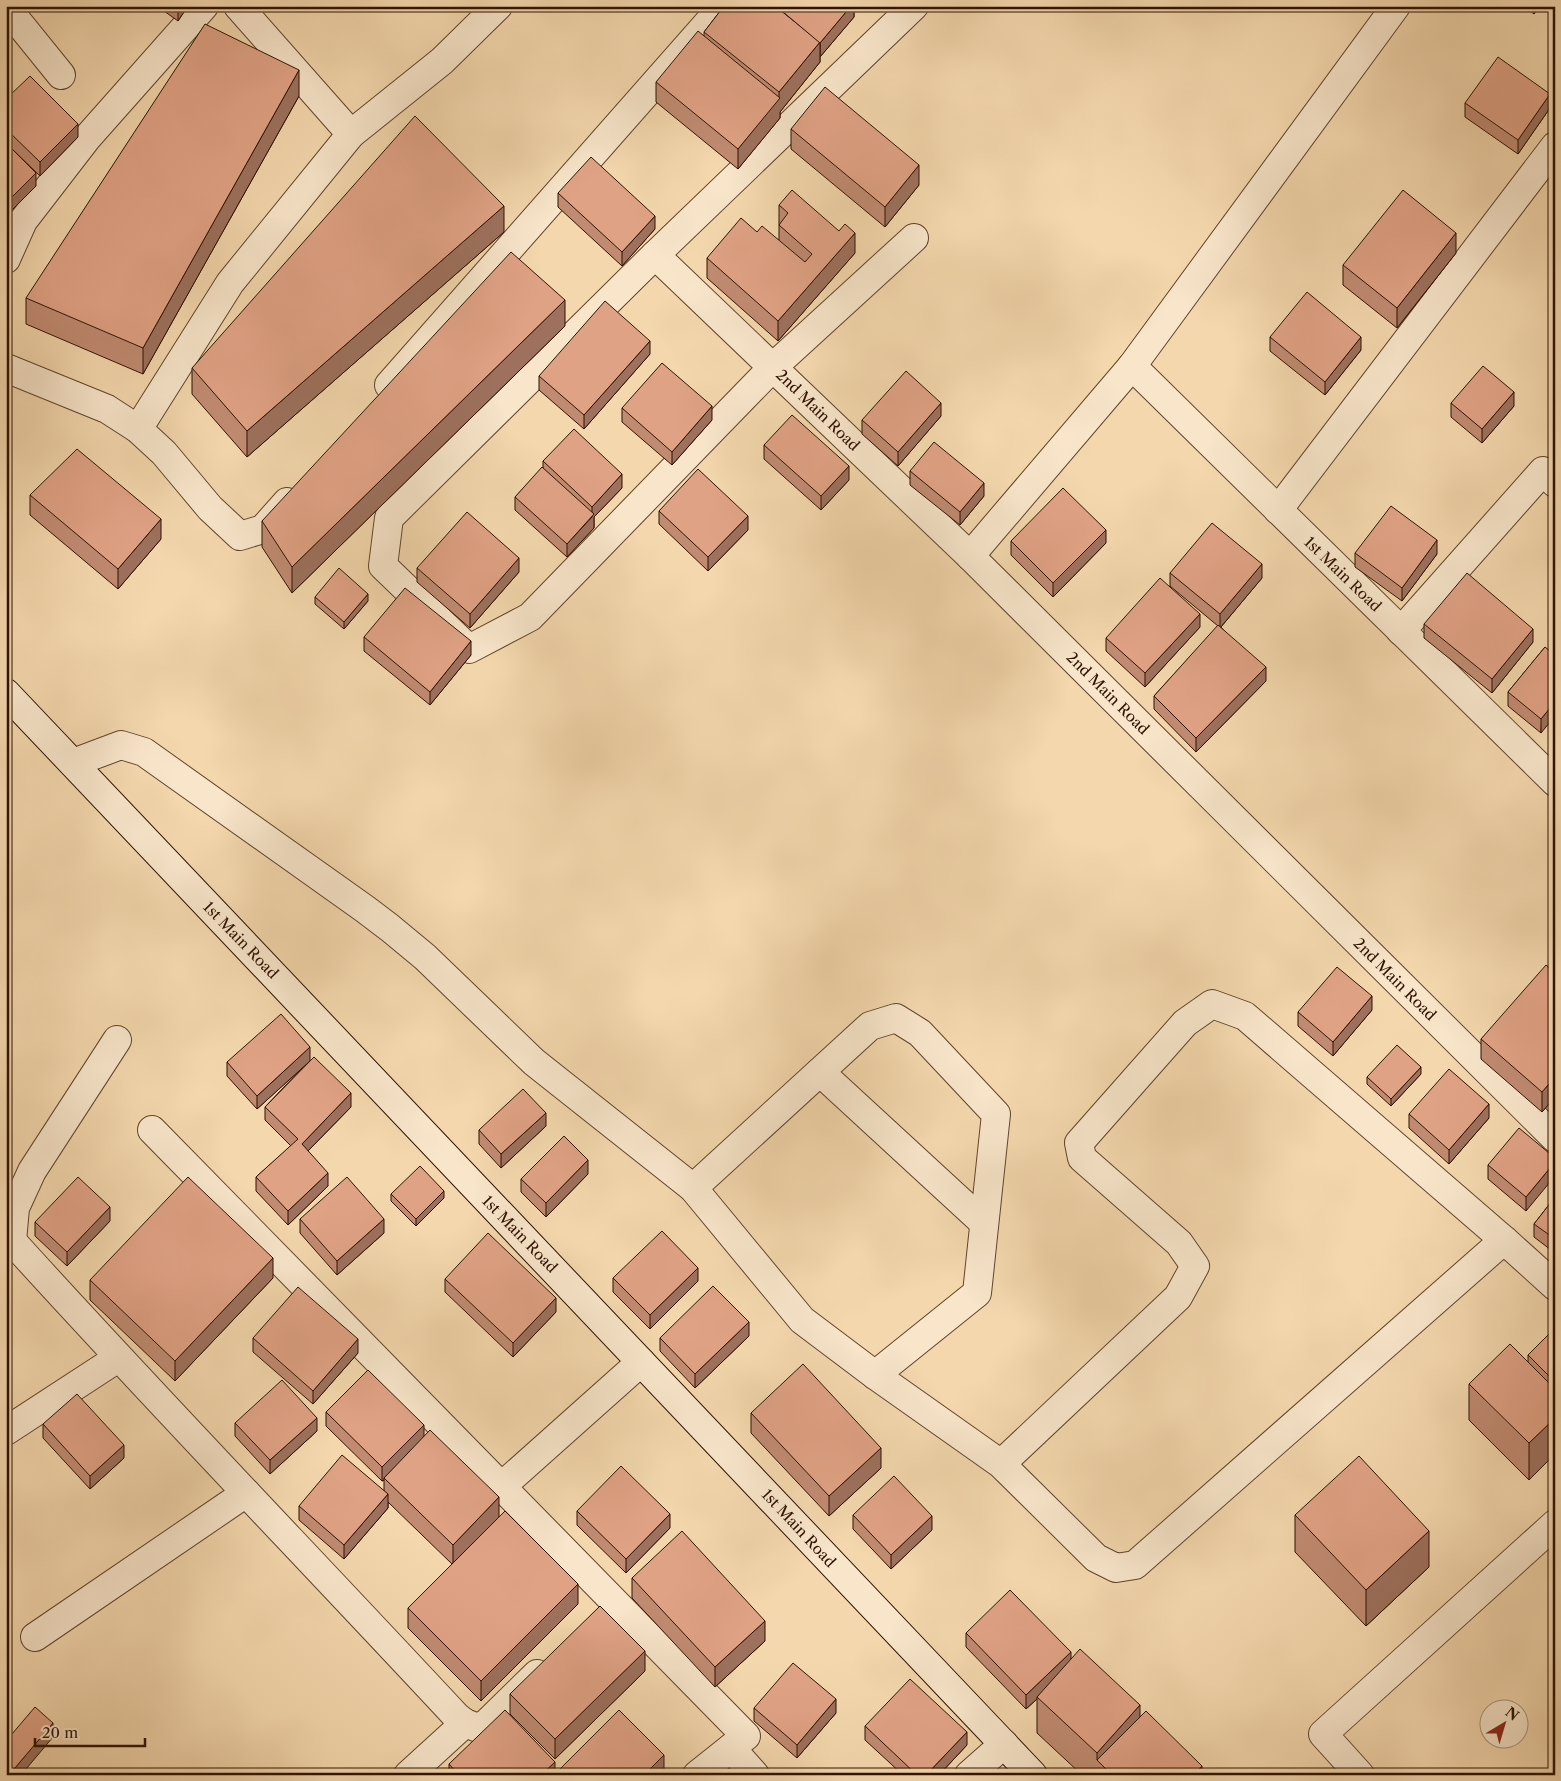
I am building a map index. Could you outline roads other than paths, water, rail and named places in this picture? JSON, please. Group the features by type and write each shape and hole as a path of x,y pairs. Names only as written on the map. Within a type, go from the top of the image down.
{"street":[{"path":"6,259 23,221 87,138 204,6"},
{"path":"238,6 351,134"},
{"path":"138,429 230,283 351,134 442,61 498,6"},
{"path":"376,400 723,6"},
{"path":"914,6 655,254 388,518 383,566 469,649 530,617 773,367 914,238"},
{"path":"970,556 1132,366 1396,6"},
{"path":"6,7 61,75"},
{"path":"1278,510 1555,146"},
{"name":"2nd Main Road","path":"655,254 970,556 1555,1138"},
{"name":"1st Main Road","path":"1132,366 1555,782"},
{"path":"6,368 107,409 138,429 164,453 210,508 240,536 263,529 304,482"},
{"path":"1401,631 1551,471"},
{"name":"1st Main Road","path":"6,693 1033,1775"},
{"path":"73,763 122,745 144,752 390,928 425,957 534,1062 692,1188 802,1320 1001,1464 1096,1558 1116,1568 1135,1565 1504,1240"},
{"path":"1001,1464 1178,1297 1195,1266 1180,1243 1082,1158 1079,1143 1186,1023 1212,1004 1245,1016 1555,1286"},
{"path":"692,1188 870,1026 896,1018 920,1033 996,1114 977,1292 876,1375"},
{"path":"117,1040 32,1171 15,1208 9,1240 457,1717 465,1723 478,1728 487,1724 557,1654"},
{"path":"820,1072 984,1223"},
{"path":"152,1130 746,1736 697,1775"},
{"path":"6,1431 118,1358"},
{"path":"502,1486 641,1362"},
{"path":"35,1637 246,1494"},
{"path":"1360,1775 1323,1734 1555,1524"},
{"path":"592,1620 613,1599"},
{"path":"408,1775 465,1723"},
{"path":"969,1775 1004,1744"},
{"path":"731,1748 755,1775"}]}
